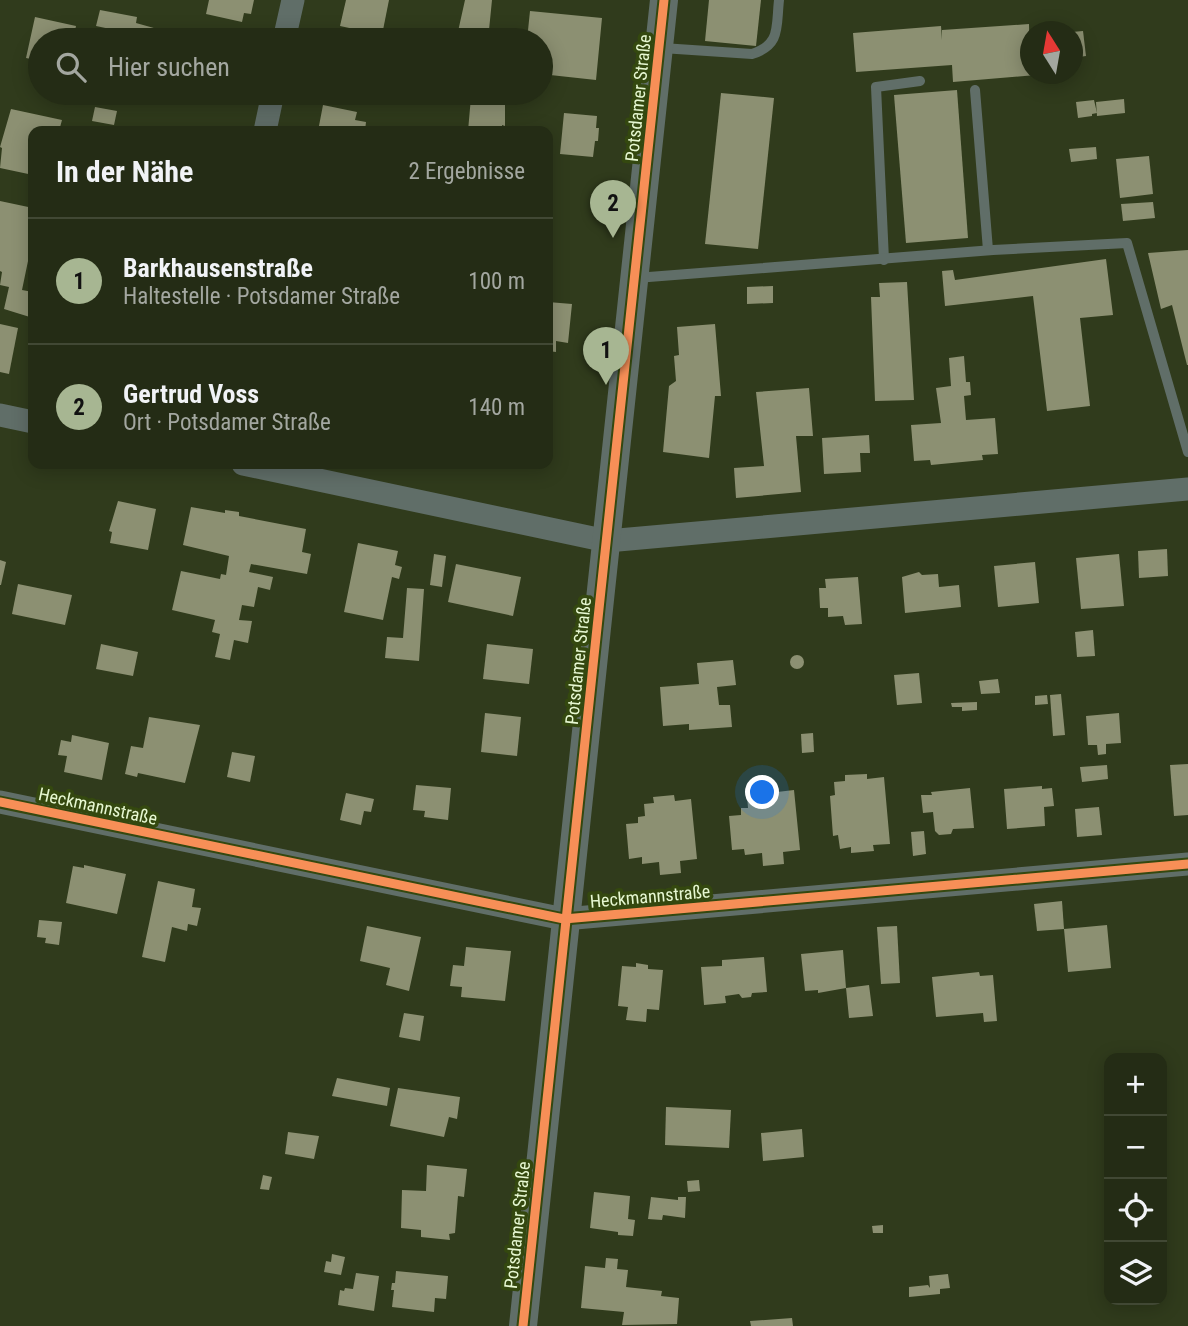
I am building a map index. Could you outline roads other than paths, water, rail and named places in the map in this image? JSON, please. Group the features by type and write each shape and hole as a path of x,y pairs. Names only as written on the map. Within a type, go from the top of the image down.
{"street":[{"path":"287,28 293,0"},
{"name":"Potsdamer Straße","path":"523,1326 564,919 664,0"},
{"path":"266,126 270,105"},
{"path":"0,415 28,421"},
{"path":"267,469 607,541 1188,489"},
{"name":"Heckmannstraße","path":"0,802 564,919 1188,864"}],"lane":[{"path":"659,48 752,54 765,50 774,41 779,0"},
{"path":"884,260 876,87 920,81"},
{"path":"975,90 988,250"},
{"path":"634,279 988,250 1127,243 1188,452"}],"place":[{"name":"Gertrud Voss","path":"613,238"},
{"name":"Barkhausenstraße","path":"606,385"}]}
